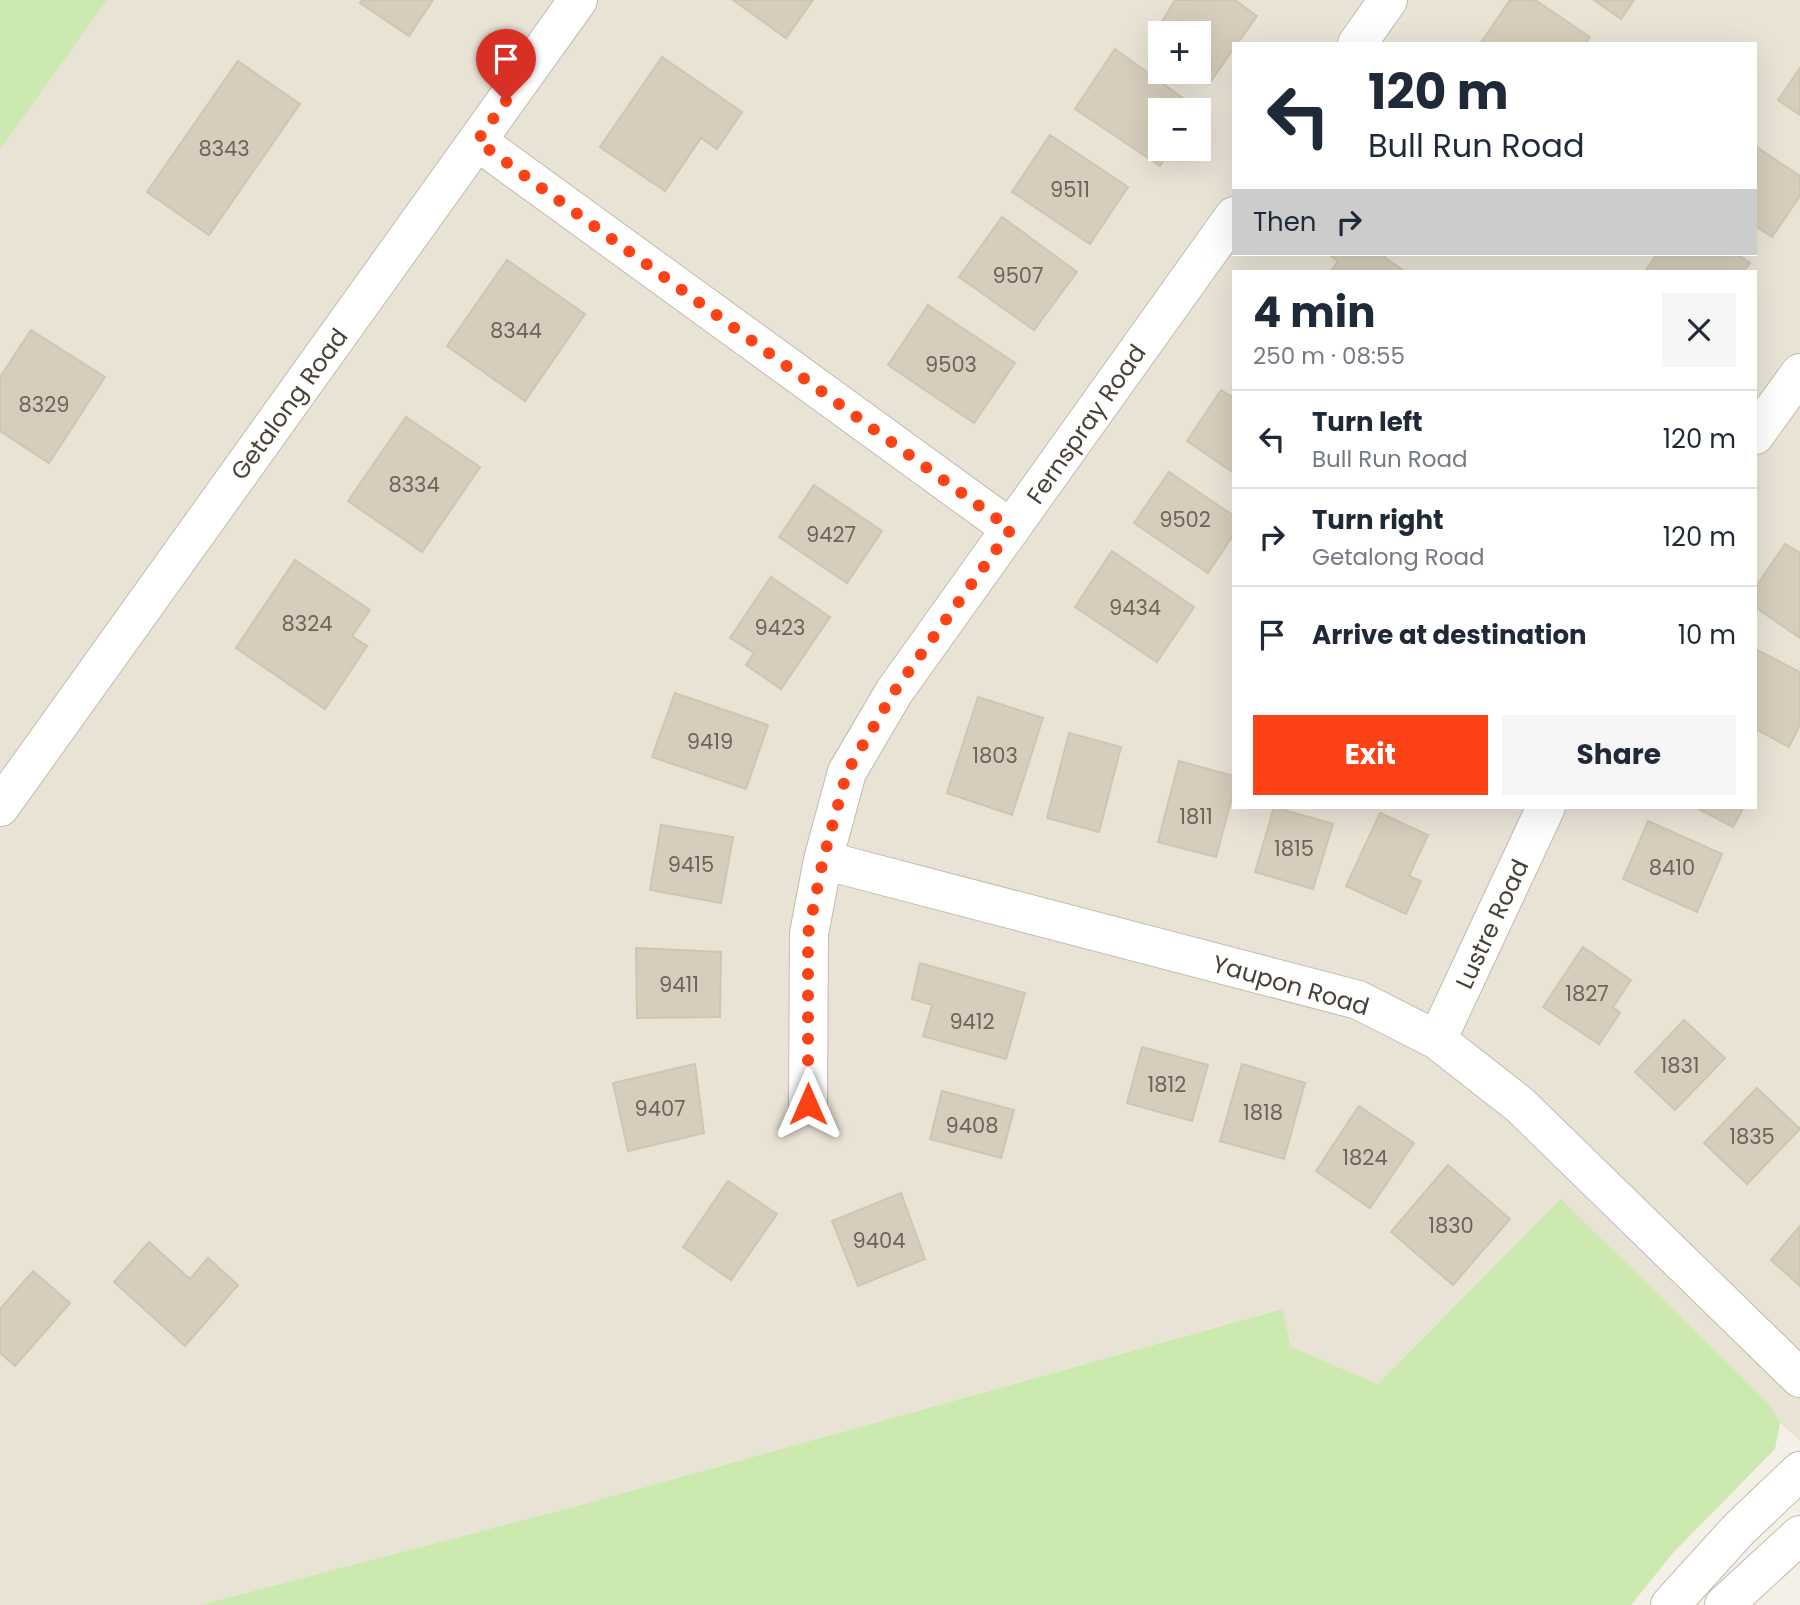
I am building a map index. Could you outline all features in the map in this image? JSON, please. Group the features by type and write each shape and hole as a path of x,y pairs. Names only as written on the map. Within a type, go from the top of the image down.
{"street":[{"name":"Getalong Road","path":"0,807 578,0"},
{"path":"1358,42 1388,0"},
{"path":"477,141 1011,529"},
{"name":"Fernspray Road","path":"808,1104 808,934 823,860 847,772 894,692 1232,219"},
{"path":"1757,432 1800,373"},
{"name":"Lustre Road","path":"1437,1040 1545,809"},
{"name":"Yaupon Road","path":"823,860 1358,1000 1437,1040 1520,1105 1800,1378"},
{"path":"1670,1605 1739,1529 1800,1471"},
{"path":"1724,1605 1800,1535"}],"shaded area":[{"path":"107,0 1800,0 1800,1441 1780,1423 1770,1405 1561,1200 1378,1384 1291,1347 1281,1309 573,1507 200,1605 0,1605 0,150"}],"green space":[{"path":"0,0 107,0 0,150"},
{"path":"1561,1199 1770,1405 1780,1423 1775,1449 1673,1553 1631,1605 200,1605 573,1507 1282,1309 1291,1347 1378,1384"}],"building":[{"path":"362,0 433,0 409,36 360,3"},
{"path":"733,0 813,0 786,38"},
{"path":"1175,0 1235,0 1257,16 1238,42 1232,42 1232,51 1211,81 1211,21 1162,21"},
{"path":"1510,0 1535,0 1590,37 1586,42 1481,42"},
{"path":"1594,0 1634,0 1621,19"},
{"path":"1115,49 1148,73 1148,84 1163,84 1183,98 1148,98 1148,158 1075,109"},
{"path":"662,57 742,112 717,149 701,138 665,191 600,147"},
{"path":"238,61 300,104 209,235 147,192"},
{"path":"1800,68 1800,115 1778,100"},
{"path":"1050,135 1128,187 1090,244 1012,192"},
{"path":"1757,147 1800,176 1800,196 1772,237 1757,227"},
{"path":"1002,217 1077,272 1034,330 959,277"},
{"path":"1331,256 1383,256 1403,270 1332,270 1338,261"},
{"path":"1656,256 1740,256 1750,263 1745,270 1646,270"},
{"path":"507,260 585,314 525,401 447,346"},
{"path":"928,305 1015,363 974,423 888,365"},
{"path":"31,330 105,377 49,463 0,431 0,377"},
{"path":"1221,390 1232,397 1232,472 1187,441"},
{"path":"406,417 480,467 422,552 348,501"},
{"path":"1169,472 1232,515 1232,537 1208,573 1134,523"},
{"path":"814,485 882,531 847,583 779,537"},
{"path":"1785,544 1800,553 1800,638 1757,608 1757,585"},
{"path":"1112,551 1194,607 1157,662 1075,607"},
{"path":"295,560 370,610 352,636 367,646 325,709 236,648"},
{"path":"771,577 830,617 781,689 746,665 754,653 730,638"},
{"path":"1757,650 1800,672 1800,725 1789,747 1757,730"},
{"path":"675,693 768,725 746,789 652,757"},
{"path":"978,697 1043,718 1012,815 947,793"},
{"path":"1069,733 1121,747 1099,832 1047,818"},
{"path":"1179,761 1232,775 1232,797 1216,857 1158,842"},
{"path":"1273,809 1333,824 1313,889 1255,872"},
{"path":"1699,809 1743,809 1733,827"},
{"path":"1380,813 1428,835 1409,876 1421,881 1406,914 1346,886"},
{"path":"1648,821 1722,854 1697,912 1623,879"},
{"path":"661,825 733,837 721,903 650,890"},
{"path":"1583,947 1631,980 1613,1007 1620,1013 1599,1044 1543,1007"},
{"path":"636,948 721,952 720,1017 637,1018"},
{"path":"920,963 1025,993 1006,1059 923,1036 932,1005 912,999"},
{"path":"1684,1020 1725,1058 1675,1110 1635,1072"},
{"path":"1142,1047 1208,1065 1192,1121 1127,1103"},
{"path":"695,1064 704,1133 628,1151 613,1083"},
{"path":"1242,1064 1305,1083 1284,1159 1220,1141"},
{"path":"1757,1088 1800,1129 1747,1184 1704,1143"},
{"path":"942,1091 1014,1110 1001,1158 930,1139"},
{"path":"1359,1106 1414,1143 1370,1208 1316,1171"},
{"path":"1448,1165 1510,1219 1453,1285 1391,1232"},
{"path":"728,1181 777,1214 731,1280 683,1247"},
{"path":"901,1193 925,1259 858,1286 832,1221"},
{"path":"1800,1226 1800,1286 1771,1260"},
{"path":"149,1242 190,1279 208,1258 238,1285 185,1346 114,1282"},
{"path":"33,1271 70,1303 15,1366 0,1353 0,1309"}],"route":[{"path":"506,101 477,141 1011,529 894,692 847,772 823,860 808,934 808,1104"}]}
